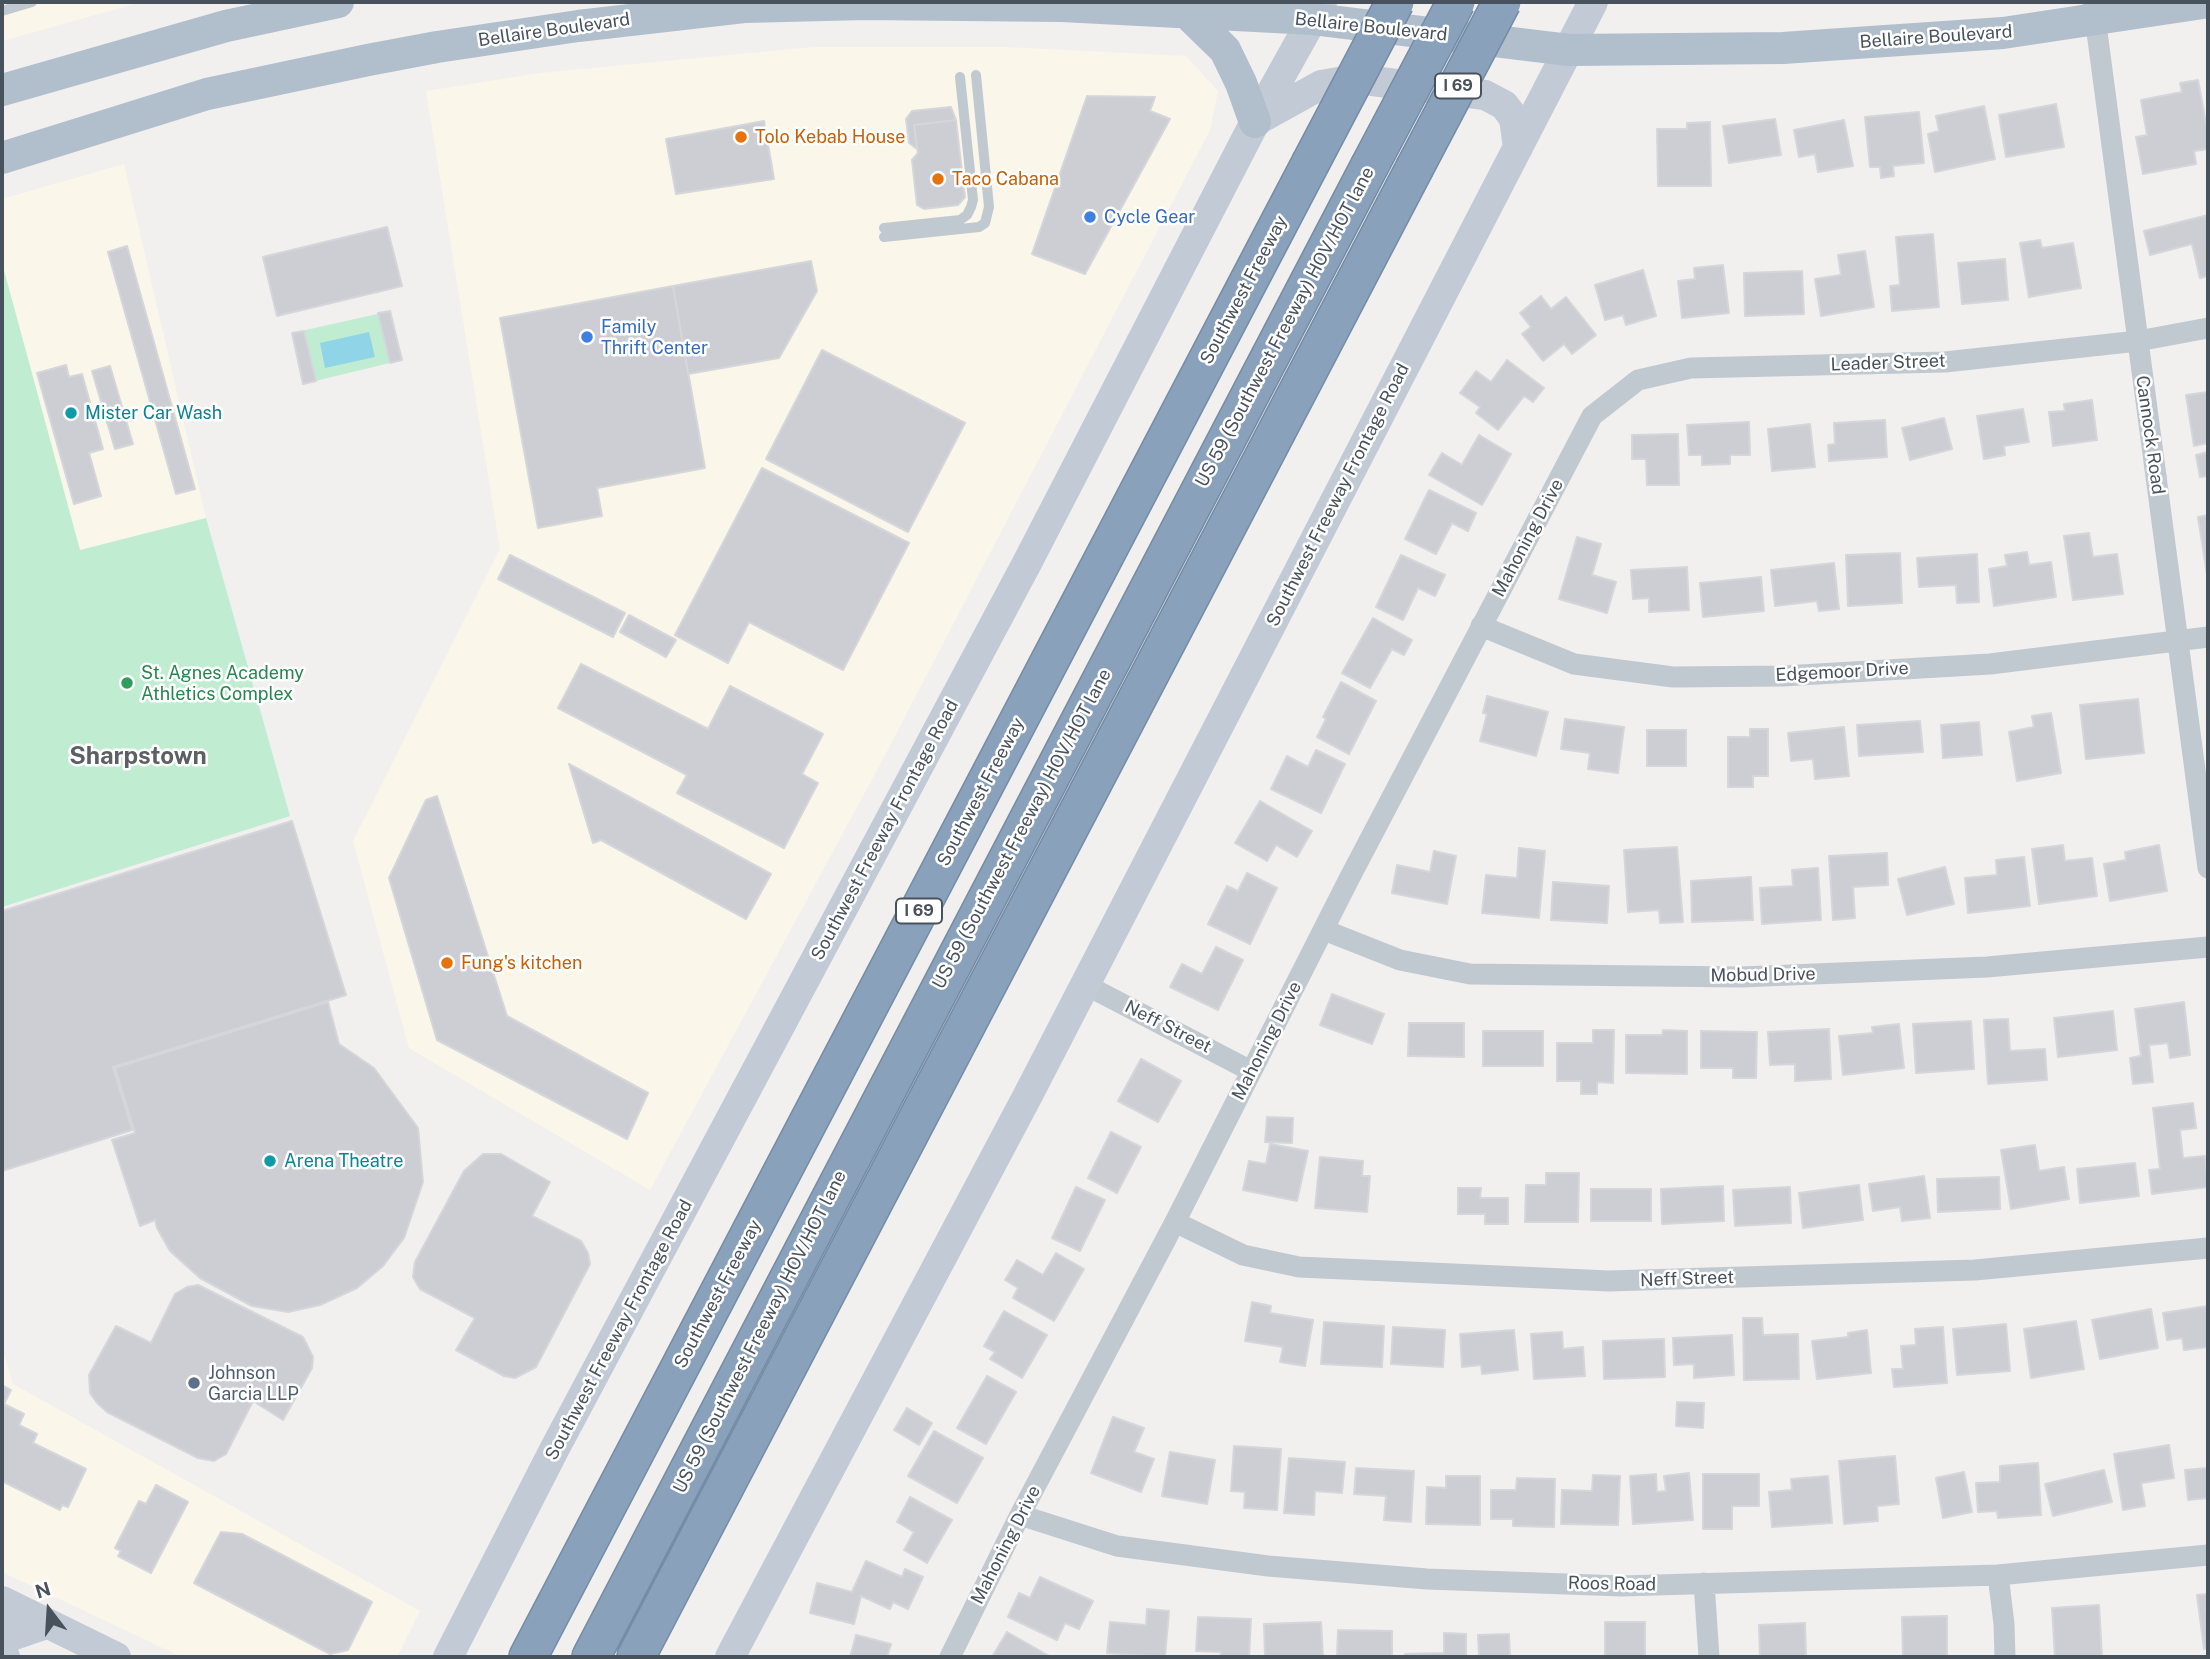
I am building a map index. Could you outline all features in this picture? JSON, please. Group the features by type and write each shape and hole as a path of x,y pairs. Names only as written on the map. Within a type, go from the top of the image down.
{"highway":[{"name":"Southwest Freeway","path":"528,1657 1395,2"},
{"name":"US 59 (Southwest Freeway) HOV/HOT lane","path":"592,1657 1456,2"},
{"name":"I 69","path":"636,1657 1502,2"}],"main road":[{"path":"2,90 226,26 338,2"},
{"name":"Southwest Freeway Frontage Road","path":"730,1657 1028,1095 1593,2"},
{"name":"Bellaire Boulevard","path":"2,158 207,94 437,47 578,26 744,7 865,4 1062,6 1188,14 1317,11 1569,50 1783,48 2003,33 2094,11 2208,2"},
{"name":"Southwest Freeway Frontage Road","path":"451,1653 555,1448 1027,563 1255,122 1317,11"},
{"path":"1188,14 1225,50 1255,122 1321,85 1356,79 1485,95 1504,105 1514,118 1518,148"},
{"path":"2,1601 116,1657"},
{"path":"2,1629 14,1635 47,1623"}],"street":[{"name":"Cannock Road","path":"2094,11 2208,868"},
{"name":"Leader Street","path":"1587,426 1592,416 1638,380 1691,368 1945,362 2138,341 2208,328"},
{"name":"Mahoning Drive","path":"950,1657 1020,1515 1175,1222 1587,426"},
{"name":"Edgemoor Drive","path":"1482,626 1574,664 1673,677 1783,676 1990,664 2208,637"},
{"name":"Mobud Drive","path":"1324,930 1400,960 1470,974 1741,977 1987,967 2208,947"},
{"name":"Neff Street","path":"1084,984 1251,1071"},
{"name":"Neff Street","path":"1175,1222 1243,1255 1299,1267 1609,1281 1975,1270 2208,1248"},
{"name":"Roos Road","path":"1020,1515 1117,1546 1268,1566 1427,1578 1622,1586 1998,1575 2208,1555"},
{"path":"1998,1575 2005,1657"},
{"path":"1704,1583 1709,1657"}],"lane":[{"path":"2,11 32,2"},
{"path":"960,77 973,200 971,207 967,215 960,219 884,232 979,227 985,223 989,207 976,75"}],"shaded area":[{"path":"2,2 142,2 2,41"},
{"path":"813,47 1005,47 1186,56 1218,91 1210,130 884,757 650,1190 409,1048 353,841 500,549 426,91 540,73"},
{"path":"124,164 206,518 80,550 2,263 2,199"},
{"path":"2,1348 13,1384 420,1611 397,1657 182,1657 2,1572"}],"green space":[{"name":"St. Agnes Academy Athletics Complex","path":"2,263 80,550 206,518 290,816 2,907"},
{"path":"391,311 402,360 303,384 292,333"}],"water":[{"path":"369,332 375,357 325,368 320,343"}],"building":[{"path":"2198,80 2208,134 2208,149 2194,151 2196,164 2143,174 2136,137 2147,135 2141,100 2182,92 2180,83"},
{"path":"1087,96 1155,97 1150,111 1170,119 1085,274 1032,254"},
{"path":"2056,104 2064,147 2006,157 1999,115"},
{"path":"1984,106 1995,159 1935,172 1928,134 1939,131 1936,116"},
{"path":"951,107 956,120 914,125 917,149 909,143 906,119 912,111"},
{"path":"1919,112 1924,163 1893,166 1894,176 1881,178 1880,167 1870,167 1865,117"},
{"path":"1775,119 1781,155 1729,163 1723,126"},
{"name":"Taco Cabana","path":"956,120 965,197 958,205 924,209 917,205 912,160 918,153 914,125"},
{"path":"1844,120 1853,166 1818,172 1815,154 1799,157 1794,130"},
{"path":"764,121 774,179 676,194 666,139"},
{"path":"1710,122 1711,186 1658,186 1657,129 1687,129 1687,123"},
{"path":"2208,215 2208,276 2200,278 2192,244 2150,255 2144,231"},
{"path":"387,227 402,286 277,316 263,257"},
{"path":"1933,234 1939,307 1892,311 1890,286 1900,285 1896,237"},
{"path":"2040,240 2042,248 2073,243 2081,288 2029,297 2020,243"},
{"path":"127,246 195,489 176,494 108,252"},
{"path":"1865,251 1874,307 1821,316 1815,279 1841,275 1838,255"},
{"path":"2005,259 2008,300 1962,304 1958,263"},
{"path":"811,261 817,291 779,358 688,374 673,286"},
{"path":"1723,265 1729,313 1682,318 1678,281 1695,279 1694,268"},
{"path":"1643,270 1656,316 1626,325 1623,315 1605,320 1595,285"},
{"path":"1802,271 1804,314 1745,316 1744,273"},
{"path":"673,286 705,468 597,488 602,516 538,528 500,318"},
{"path":"1541,296 1551,309 1566,297 1596,335 1572,354 1564,344 1543,361 1522,334 1531,327 1520,313"},
{"path":"390,311 402,360 390,363 378,313"},
{"path":"304,331 316,381 303,384 292,333"},
{"path":"822,350 965,423 908,532 766,459"},
{"path":"1507,360 1544,388 1533,402 1524,396 1498,430 1476,413 1480,407 1460,393 1476,371 1491,382"},
{"name":"Mister Car Wash","path":"66,365 69,377 82,374 103,449 89,453 101,496 74,504 37,373"},
{"path":"110,366 133,444 115,449 92,371"},
{"path":"2208,392 2208,443 2194,446 2186,395"},
{"path":"2092,400 2097,440 2053,446 2049,412 2065,411 2064,404"},
{"path":"2023,409 2029,442 2004,446 2005,455 1984,459 1977,416"},
{"path":"1944,418 1952,449 1910,460 1902,428"},
{"path":"1885,420 1887,457 1829,461 1828,445 1835,444 1834,423"},
{"path":"1749,422 1750,455 1730,455 1730,464 1702,465 1702,455 1689,455 1687,425"},
{"path":"1810,424 1815,467 1772,471 1768,429"},
{"path":"1678,434 1679,485 1647,485 1646,459 1632,459 1632,435"},
{"path":"1479,435 1511,454 1482,505 1429,475 1442,453 1462,465"},
{"path":"2208,452 2208,476 2200,477 2196,455"},
{"path":"762,468 909,543 843,670 749,622 728,663 675,635"},
{"path":"1429,490 1476,513 1468,531 1452,523 1436,554 1405,539"},
{"path":"2208,515 2208,581 2198,517"},
{"path":"2089,533 2093,557 2117,554 2123,594 2073,600 2064,536"},
{"path":"1577,537 1601,544 1592,575 1616,582 1607,613 1559,599"},
{"path":"2027,552 2029,565 2051,562 2056,597 1994,606 1989,569 2007,566 2005,555"},
{"path":"1900,553 1902,603 1848,606 1846,555"},
{"path":"1977,554 1979,602 1957,603 1956,585 1919,587 1917,558"},
{"path":"510,555 625,613 613,637 498,579"},
{"path":"1401,555 1445,575 1435,596 1418,588 1403,620 1376,607"},
{"path":"1834,563 1839,609 1819,611 1817,601 1775,606 1771,570"},
{"path":"1687,567 1689,610 1649,612 1649,598 1633,599 1631,570"},
{"path":"1761,577 1764,611 1703,617 1700,583"},
{"path":"629,615 676,640 666,657 620,632"},
{"path":"1373,618 1412,640 1404,655 1392,649 1370,688 1342,673"},
{"path":"581,664 708,729 730,686 823,734 802,774 818,783 784,848 677,793 687,775 558,708"},
{"path":"1341,682 1376,701 1349,754 1317,737 1326,719 1323,717"},
{"path":"1487,696 1548,712 1536,756 1480,741 1487,714 1483,713"},
{"path":"2138,699 2144,753 2086,759 2080,705"},
{"path":"2051,713 2061,773 2017,781 2009,732 2034,727 2032,716"},
{"path":"1565,719 1624,727 1618,773 1588,769 1590,753 1561,749"},
{"path":"1920,721 1923,752 1859,756 1857,725"},
{"path":"1979,722 1982,755 1943,758 1941,725"},
{"path":"1844,727 1849,776 1815,779 1813,759 1791,761 1788,733"},
{"path":"1750,729 1768,729 1768,776 1753,776 1753,787 1728,787 1728,737 1750,737"},
{"path":"1647,730 1686,730 1686,766 1647,766"},
{"path":"1316,750 1345,764 1321,813 1271,789 1287,756 1308,767"},
{"path":"569,764 771,874 746,919 601,840 593,843"},
{"path":"437,796 507,1016 648,1093 627,1139 437,1040 389,878 426,800"},
{"path":"1260,801 1312,831 1297,857 1276,845 1267,861 1235,843"},
{"path":"292,821 346,995 113,1067 132,1130 2,1171 2,911"},
{"path":"2063,845 2065,861 2092,858 2097,896 2039,904 2032,849"},
{"path":"2159,845 2167,891 2110,901 2104,864 2126,860 2125,852"},
{"path":"1677,847 1683,922 1660,923 1659,910 1628,912 1624,850"},
{"path":"1519,848 1545,851 1539,918 1482,913 1486,875 1517,878"},
{"path":"1434,851 1456,856 1447,904 1392,893 1397,865 1430,872"},
{"path":"1887,853 1888,885 1853,887 1855,918 1833,920 1829,856"},
{"path":"2024,857 2030,906 1968,913 1965,878 1997,875 1996,860"},
{"path":"1945,867 1954,904 1907,915 1898,879"},
{"path":"1818,868 1821,920 1762,924 1760,888 1793,886 1792,870"},
{"path":"1247,873 1277,888 1250,944 1208,924 1227,886 1238,891"},
{"path":"1751,877 1753,920 1692,922 1691,881"},
{"path":"1553,882 1609,886 1607,923 1551,920"},
{"path":"1216,947 1243,960 1218,1010 1170,987 1182,964 1202,974"},
{"path":"1332,994 1384,1014 1372,1044 1320,1025"},
{"name":"Arena Theatre","path":"328,1002 339,1044 374,1068 418,1128 423,1182 404,1238 383,1266 357,1288 320,1305 288,1312 252,1306 200,1278 170,1251 155,1220 140,1226 112,1140 135,1133 115,1068"},
{"path":"2184,1002 2190,1055 2170,1058 2168,1043 2149,1045 2153,1082 2133,1084 2130,1058 2141,1056 2135,1009"},
{"path":"2113,1011 2117,1050 2058,1057 2054,1018"},
{"path":"2008,1019 2010,1051 2045,1049 2047,1080 1988,1084 1984,1020"},
{"path":"1971,1021 1974,1069 1916,1073 1913,1024"},
{"path":"1409,1023 1464,1023 1464,1057 1408,1056"},
{"path":"1899,1024 1904,1068 1843,1075 1839,1036 1873,1033 1872,1027"},
{"path":"1829,1029 1831,1079 1795,1081 1795,1064 1770,1065 1768,1032"},
{"path":"1593,1030 1614,1030 1613,1083 1597,1082 1597,1094 1581,1094 1581,1081 1557,1081 1557,1043 1593,1043"},
{"path":"1663,1030 1687,1031 1687,1074 1626,1073 1626,1035 1662,1035"},
{"path":"1483,1031 1543,1031 1543,1066 1483,1066"},
{"path":"1701,1031 1757,1032 1756,1078 1733,1078 1733,1068 1701,1068"},
{"path":"1141,1059 1181,1081 1158,1122 1118,1101"},
{"path":"2193,1103 2196,1128 2180,1130 2183,1158 2205,1156 2208,1187 2152,1194 2149,1170 2160,1169 2153,1108"},
{"path":"1267,1117 1293,1118 1292,1143 1265,1142"},
{"path":"1111,1132 1141,1147 1117,1193 1088,1178"},
{"path":"1270,1144 1308,1151 1297,1201 1243,1190 1249,1161 1266,1164"},
{"path":"2035,1145 2039,1171 2064,1167 2069,1199 2011,1209 2001,1150"},
{"path":"483,1154 501,1154 550,1182 532,1216 581,1241 588,1253 590,1264 536,1367 515,1378 504,1376 456,1350 475,1318 420,1289 413,1277 415,1262 464,1171"},
{"path":"1320,1157 1363,1161 1362,1176 1370,1176 1367,1212 1315,1208"},
{"path":"2135,1163 2139,1196 2080,1203 2077,1169"},
{"path":"1546,1173 1579,1173 1578,1222 1525,1222 1526,1185 1546,1185"},
{"path":"1924,1176 1930,1218 1902,1221 1900,1207 1873,1211 1869,1184"},
{"path":"1999,1177 2000,1209 1938,1212 1937,1179"},
{"path":"1859,1185 1863,1220 1803,1228 1799,1193"},
{"path":"1723,1186 1724,1221 1662,1224 1661,1189"},
{"path":"1076,1187 1105,1200 1080,1251 1052,1238"},
{"path":"1790,1187 1791,1223 1735,1226 1733,1190"},
{"path":"1458,1188 1481,1188 1480,1198 1508,1198 1508,1224 1485,1224 1485,1214 1458,1214"},
{"path":"1591,1189 1651,1189 1651,1221 1591,1221"},
{"path":"1056,1253 1084,1269 1054,1321 1013,1298 1018,1288 1005,1280 1017,1260 1043,1275"},
{"path":"198,1285 303,1337 313,1357 312,1368 283,1420 253,1401 226,1454 214,1461 198,1458 107,1412 90,1393 89,1375 116,1326 151,1343 175,1294 187,1287"},
{"path":"1252,1302 1271,1306 1270,1313 1313,1320 1305,1366 1280,1362 1283,1347 1245,1341"},
{"path":"2208,1306 2208,1347 2184,1350 2182,1338 2167,1340 2163,1313"},
{"path":"2151,1309 2158,1348 2100,1359 2092,1320"},
{"path":"1004,1311 1047,1335 1022,1378 990,1359 995,1352 984,1346"},
{"path":"1743,1318 1762,1318 1763,1335 1798,1334 1799,1379 1744,1380"},
{"path":"2076,1321 2084,1369 2031,1378 2024,1329"},
{"path":"1324,1322 1384,1326 1382,1367 1321,1364"},
{"path":"2006,1324 2010,1371 1957,1375 1953,1329"},
{"path":"1393,1327 1445,1330 1443,1367 1391,1364"},
{"path":"1943,1327 1947,1383 1894,1387 1892,1369 1903,1369 1901,1346 1916,1345 1915,1329"},
{"path":"1514,1330 1518,1370 1482,1374 1481,1365 1462,1367 1460,1334"},
{"path":"1867,1330 1871,1373 1817,1379 1812,1341 1848,1337 1848,1333"},
{"path":"1562,1332 1563,1349 1583,1347 1585,1376 1534,1379 1531,1334"},
{"path":"1732,1335 1734,1375 1694,1378 1694,1364 1674,1365 1673,1338"},
{"path":"1664,1339 1665,1377 1604,1379 1603,1341"},
{"path":"987,1376 1016,1392 986,1444 957,1428"},
{"path":"2,1385 11,1390 4,1404 24,1414 19,1425 37,1434 33,1443 86,1469 68,1507 62,1505 60,1510 2,1481"},
{"path":"1677,1402 1704,1403 1703,1428 1676,1426"},
{"path":"907,1408 932,1423 919,1445 894,1430"},
{"path":"1113,1417 1144,1428 1134,1452 1154,1459 1141,1492 1091,1473"},
{"path":"934,1431 983,1458 957,1503 908,1476"},
{"path":"2169,1445 2174,1478 2141,1483 2145,1506 2123,1510 2114,1454"},
{"path":"1234,1446 1281,1449 1277,1510 1244,1508 1245,1492 1231,1491"},
{"path":"1170,1452 1215,1460 1207,1504 1162,1496"},
{"path":"1895,1456 1899,1504 1877,1506 1878,1521 1844,1524 1839,1461"},
{"path":"1289,1458 1345,1462 1342,1493 1315,1491 1314,1515 1284,1513"},
{"path":"2038,1463 2041,1515 1998,1518 1997,1511 1978,1512 1976,1483 2000,1482 2000,1466"},
{"path":"1356,1468 1414,1471 1411,1522 1384,1520 1386,1496 1354,1494"},
{"path":"2208,1468 2208,1498 2188,1500 2185,1470"},
{"path":"2104,1470 2112,1502 2053,1516 2045,1484"},
{"path":"1964,1472 1972,1512 1943,1518 1936,1478"},
{"path":"1689,1473 1693,1520 1633,1524 1630,1476 1656,1474 1657,1492 1666,1491 1664,1476"},
{"path":"1703,1474 1759,1474 1759,1506 1732,1506 1732,1529 1703,1529"},
{"path":"1593,1475 1620,1476 1618,1525 1561,1524 1562,1490 1592,1491"},
{"path":"1446,1476 1480,1476 1480,1525 1426,1524 1427,1487 1446,1488"},
{"path":"1828,1476 1832,1523 1772,1527 1769,1492 1792,1490 1791,1479"},
{"path":"1517,1478 1555,1479 1554,1527 1513,1526 1513,1519 1491,1519 1491,1490 1516,1490"},
{"path":"156,1485 188,1502 151,1573 118,1556 121,1551 115,1548 139,1501 146,1504"},
{"path":"910,1497 952,1520 927,1563 904,1550 914,1532 897,1522"},
{"path":"221,1532 242,1534 372,1602 348,1650 330,1654 194,1583"},
{"path":"866,1561 902,1577 905,1569 923,1577 908,1609 893,1602 890,1609 861,1596 854,1624 810,1613 817,1583 852,1592"},
{"path":"1040,1577 1093,1601 1079,1629 1065,1623 1057,1640 1008,1617 1019,1593 1030,1598"},
{"path":"2208,1594 2208,1648 2204,1649 2197,1595"},
{"path":"2099,1605 2102,1657 2055,1657 2052,1608"},
{"path":"1147,1609 1169,1611 1165,1657 1107,1653 1110,1622 1146,1625"},
{"path":"1947,1616 1947,1657 1903,1657 1902,1617"},
{"path":"1198,1617 1251,1619 1249,1657 1220,1657 1221,1652 1196,1651"},
{"path":"1321,1622 1323,1657 1265,1657 1264,1624"},
{"path":"1605,1622 1645,1622 1645,1657 1605,1657"},
{"path":"1805,1623 1806,1657 1760,1657 1759,1625"},
{"path":"1338,1630 1392,1631 1392,1657 1337,1657"},
{"path":"1007,1632 1051,1657 992,1657"},
{"path":"1444,1633 1466,1634 1466,1657 1405,1657 1405,1654 1444,1653"},
{"path":"1509,1634 1510,1657 1479,1657 1478,1635"},
{"path":"856,1635 891,1644 887,1657 850,1657"}],"place":[{"name":"Tolo Kebab House","path":"741,137"},
{"name":"Taco Cabana","path":"938,179"},
{"name":"Cycle Gear","path":"1090,217"},
{"name":"Family Thrift Center","path":"587,337"},
{"name":"Mister Car Wash","path":"71,413"},
{"name":"St. Agnes Academy Athletics Complex","path":"127,683"},
{"name":"Fung's kitchen","path":"447,963"},
{"name":"Arena Theatre","path":"270,1161"},
{"name":"Johnson Garcia LLP","path":"194,1383"}],"district":[{"name":"Sharpstown","path":"138,757"}]}
